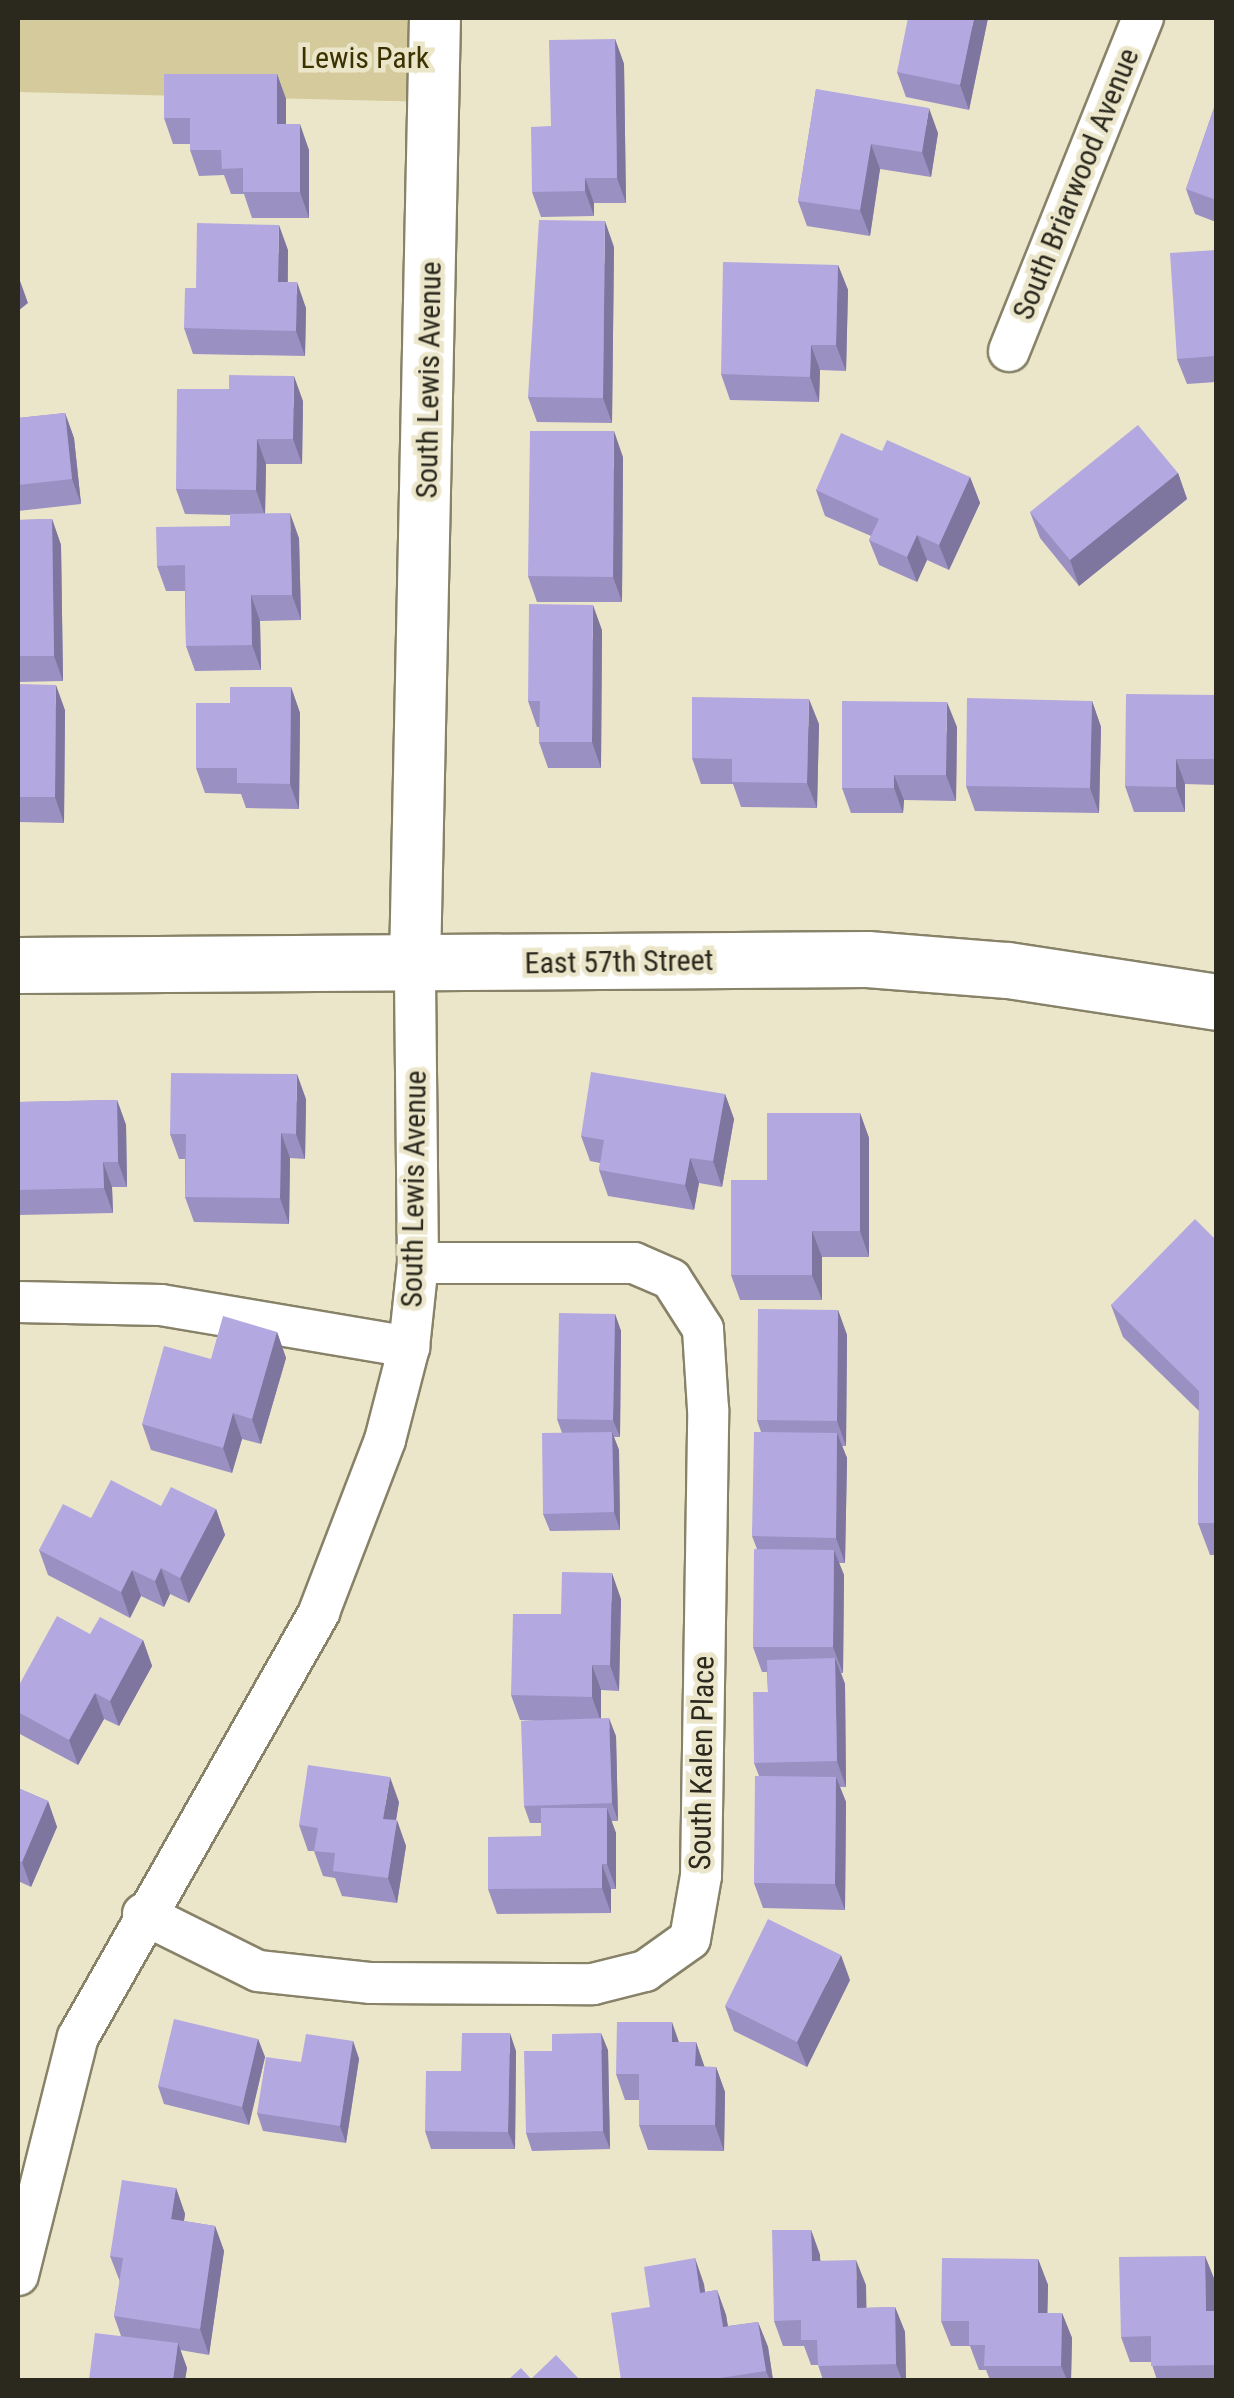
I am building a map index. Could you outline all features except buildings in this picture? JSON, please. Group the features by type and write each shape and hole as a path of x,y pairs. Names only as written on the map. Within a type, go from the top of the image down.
{"main road":[{"name":"East 57th Street","path":"18,965 867,958 1008,970 1216,1002"}],"street":[{"name":"South Lewis Avenue","path":"18,2274 78,2037 144,1914 319,1612 364,1502 409,1347 418,1263 415,964 435,18"},
{"name":"South Briarwood Avenue","path":"1009,351 1143,18"},
{"name":"South Kalen Place","path":"144,1914 258,1972 371,1983 593,1984 645,1972 690,1939 701,1876 708,1409 703,1329 671,1278 634,1264 418,1263"},
{"path":"18,1302 220,1312 409,1347"}],"green space":[{"name":"Lewis Park","path":"18,18 435,18 434,102 18,92"}]}
